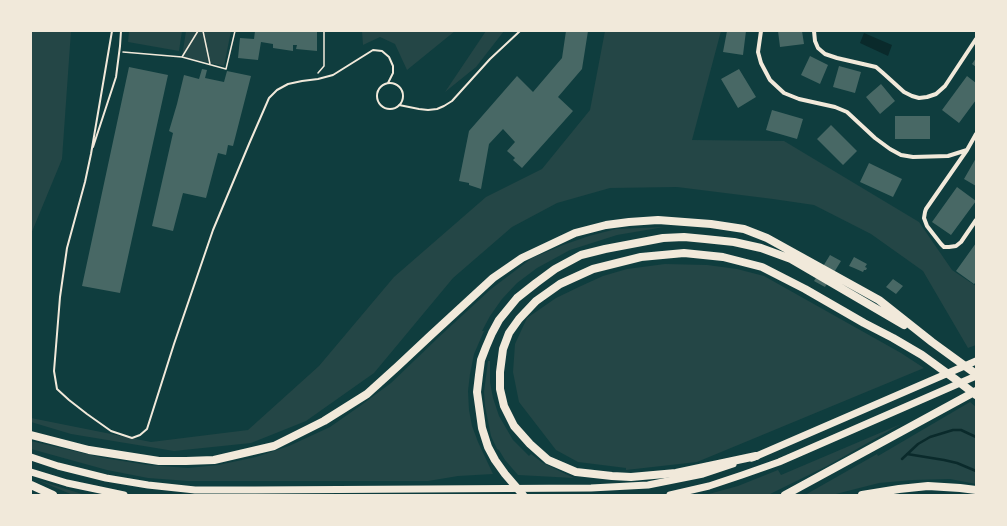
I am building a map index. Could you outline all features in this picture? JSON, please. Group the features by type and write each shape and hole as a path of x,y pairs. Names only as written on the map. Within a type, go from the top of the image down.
{"highway":[{"path":"31,435 89,450 159,461 214,460 274,446 324,421 367,394 493,278 522,258 575,233 606,225 658,220 711,224 744,229 767,238 879,300 976,375 779,462 716,484 670,495"},
{"path":"523,495 501,470 488,447 482,428 477,392 482,360 486,347 499,320 517,298 556,269 581,256 605,249 663,238 734,242 761,248 790,259 932,342"},
{"path":"756,456 676,473 631,477 576,472 548,460 530,444 514,426 504,406 500,388 500,372 503,349 509,333 519,319 536,301 560,284 593,269 641,257 684,253 723,257 762,267 805,289 922,355 976,395"},
{"path":"31,457 58,466 106,478 148,485 195,490 591,488 648,485 703,474 756,456 976,361"},
{"path":"785,495 976,391"},
{"path":"31,472 67,483 124,495"},
{"path":"31,485 53,495"},
{"path":"862,495 899,488 928,486 976,490"}],"street":[{"path":"761,31 758,52 761,64 770,80 784,93 799,99 835,107 847,112 875,138 901,155 913,157 948,156 967,150"},
{"path":"814,31 815,41 818,48 825,54 876,67 904,92 919,98 936,94 945,86 976,39"},
{"path":"976,134 967,150 926,209 924,218 927,226 944,247 956,246 961,242 976,220"}],"lane":[{"path":"112,31 91,154 67,248 60,297 54,371 57,389 69,400 110,431 132,438 140,435 147,429 207,245 269,98 277,90 288,84 318,79 333,74 373,50 382,51 389,57 393,66 388,83"},
{"path":"91,154 116,77 121,31"},
{"path":"399,105 402,98 401,90 396,85 388,83 384,84 378,90 377,94 378,101 384,107 388,108 399,105 428,110 444,106 452,101 490,59 520,31"}],"path":[{"path":"182,57 198,31"},
{"path":"203,31 210,64"},
{"path":"120,51 182,57 226,69 235,31"},
{"path":"318,79 318,73 324,66 324,31"}],"shaded area":[{"path":"31,31 71,31 62,159 31,234"},
{"path":"129,31 182,31 179,51 128,42"},
{"path":"186,31 231,31 224,66 182,57"},
{"path":"362,31 455,31 407,70 395,44 380,37 363,45"},
{"path":"486,31 504,31 476,67 445,92"},
{"path":"605,31 721,31 692,140 784,141 919,222 952,270 976,286 976,345 968,348 923,271 871,234 814,205 677,187 610,188 557,203 512,227 453,278 374,373 306,421 251,443 174,451 71,434 31,422 31,418 151,442 248,430 319,366 394,277 486,197 542,169 590,110"},
{"path":"864,33 892,45 888,56 860,43"},
{"path":"664,227 617,235 570,250 537,268 517,283 502,299 490,316 482,331 484,331 474,354 468,391 472,426 493,474 458,476 428,481 188,481 148,478 107,470 31,449 31,441 104,458 148,465 188,468 218,465 256,457 289,446 330,427 391,383 491,289 532,258 589,236 616,229"},
{"path":"665,264 707,265 737,269 764,276 901,353 924,368 697,462 626,470 626,468 578,462 556,450 519,402 513,372 515,344 527,318 556,298 603,276 627,269"},
{"path":"488,361 490,361 490,382 493,398 499,416 513,440 529,456 531,454 543,463 574,478 518,475 505,460 497,449 491,436 485,406 484,392"},
{"path":"970,402 976,407 976,484 950,479 913,480 879,483 832,495 805,495 877,454 878,456"},
{"path":"901,424 827,466 768,495 705,495 738,486 778,470 781,475"},
{"path":"37,480 82,494 86,495 73,495"}],"building":[{"path":"255,31 317,31 317,51 296,49 297,45 293,45 293,51 273,48 273,44 261,42 258,60 238,58 240,38 254,39"},
{"path":"566,31 588,31 582,69 558,97 573,111 522,168 513,160 515,158 507,151 515,142 503,129 489,144 481,189 469,185 469,183 459,181 469,131 517,76 533,92 562,58"},
{"path":"727,31 746,31 743,55 723,52"},
{"path":"778,31 802,31 804,44 780,47"},
{"path":"810,56 828,65 820,84 801,75"},
{"path":"976,58 976,67 972,64"},
{"path":"839,66 861,72 855,93 833,87"},
{"path":"129,67 168,75 120,293 82,286"},
{"path":"202,69 207,70 205,78 224,82 227,71 251,76 233,146 228,145 226,155 218,153 206,198 183,193 173,231 152,226 173,133 169,131 184,75 199,79"},
{"path":"739,69 756,97 738,108 721,79"},
{"path":"967,76 976,83 976,100 959,123 942,110"},
{"path":"881,84 895,101 880,114 866,97"},
{"path":"772,110 803,119 797,139 766,130"},
{"path":"895,116 930,116 930,139 895,139"},
{"path":"831,125 857,151 843,165 817,139"},
{"path":"976,158 976,186 964,179"},
{"path":"869,163 902,179 893,197 860,182"},
{"path":"957,187 976,201 951,235 932,222"},
{"path":"976,243 976,282 974,284 956,271"},
{"path":"830,255 841,261 825,287 814,281"},
{"path":"854,257 867,264 865,267 867,268 866,270 863,272 849,266"},
{"path":"893,279 903,286 896,294 886,287"}],"waterway":[{"path":"902,459 918,444 930,437 953,430 961,430 976,437"},
{"path":"907,454 957,463 976,471"}]}
